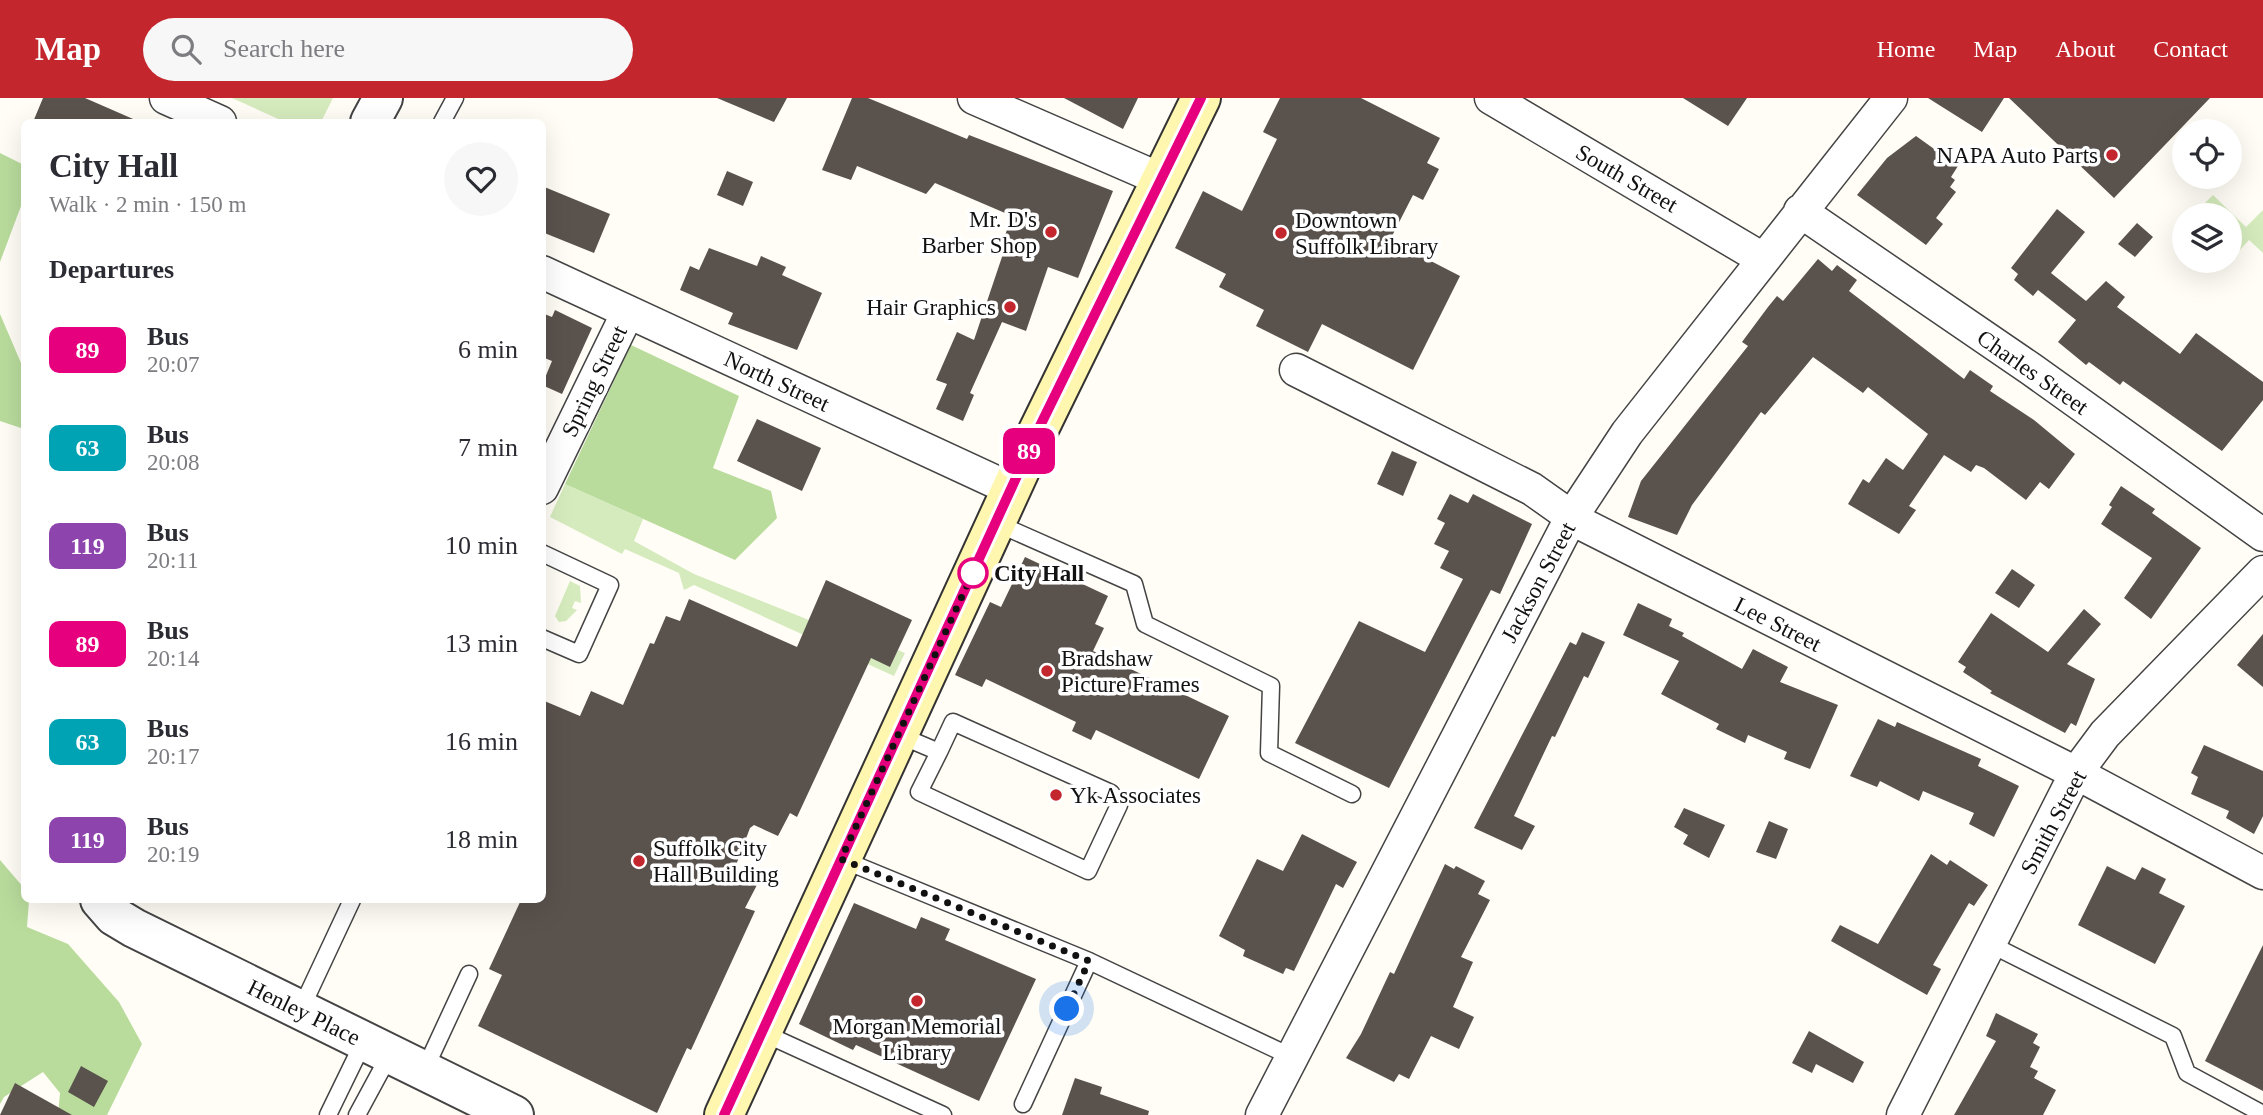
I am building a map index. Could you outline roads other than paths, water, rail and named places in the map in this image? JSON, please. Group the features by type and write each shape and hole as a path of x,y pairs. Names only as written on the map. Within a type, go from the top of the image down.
{"main road":[{"path":"724,1115 1004,506 1201,98"}],"street":[{"path":"166,98 213,119"},
{"path":"372,119 383,98"},
{"path":"974,98 1019,107 1160,179"},
{"name":"South Street","path":"1491,98 1763,258"},
{"name":"Jackson Street","path":"1262,1115 1571,518 1627,433 1891,98"},
{"name":"Charles Street","path":"1800,211 2031,369 2263,535"},
{"name":"North Street","path":"546,274 628,312 1004,506"},
{"name":"Spring Street","path":"546,480 628,312"},
{"name":"Lee Street","path":"1297,370 1532,489 1571,518 2076,774 2263,873"},
{"name":"Smith Street","path":"1903,1115 2076,774 2105,734 2263,572"},
{"name":"Henley Place","path":"103,903 114,916 134,928 514,1115"}],"lane":[{"path":"444,119 455,98"},
{"path":"1004,506 1134,584 1145,624 1270,686 1269,753 1352,794"},
{"path":"546,555 611,585 579,654 546,640"},
{"path":"953,722 1111,793 1119,805 1087,871 919,792 939,752 953,722"},
{"path":"899,735 939,752"},
{"path":"841,859 1089,961 1292,1057"},
{"path":"300,1010 351,903"},
{"path":"1990,944 2173,1036 2187,1073 2263,1114"},
{"path":"1023,1104 1089,961"},
{"path":"424,1070 469,974"},
{"path":"761,1032 943,1115"},
{"path":"328,1115 377,1048"},
{"path":"357,1115 377,1048"}],"place":[{"name":"NAPA Auto Parts","path":"2112,155"},
{"name":"Mr. D's Barber Shop","path":"1051,232"},
{"name":"Downtown Suffolk Library","path":"1281,233"},
{"name":"Hair Graphics","path":"1010,307"},
{"name":"City Hall","path":"973,573"},
{"name":"Bradshaw Picture Frames","path":"1047,671"},
{"name":"Yk Associates","path":"1056,795"},
{"name":"Suffolk City Hall Building","path":"639,861"},
{"name":"Morgan Memorial Library","path":"917,1001"}]}
